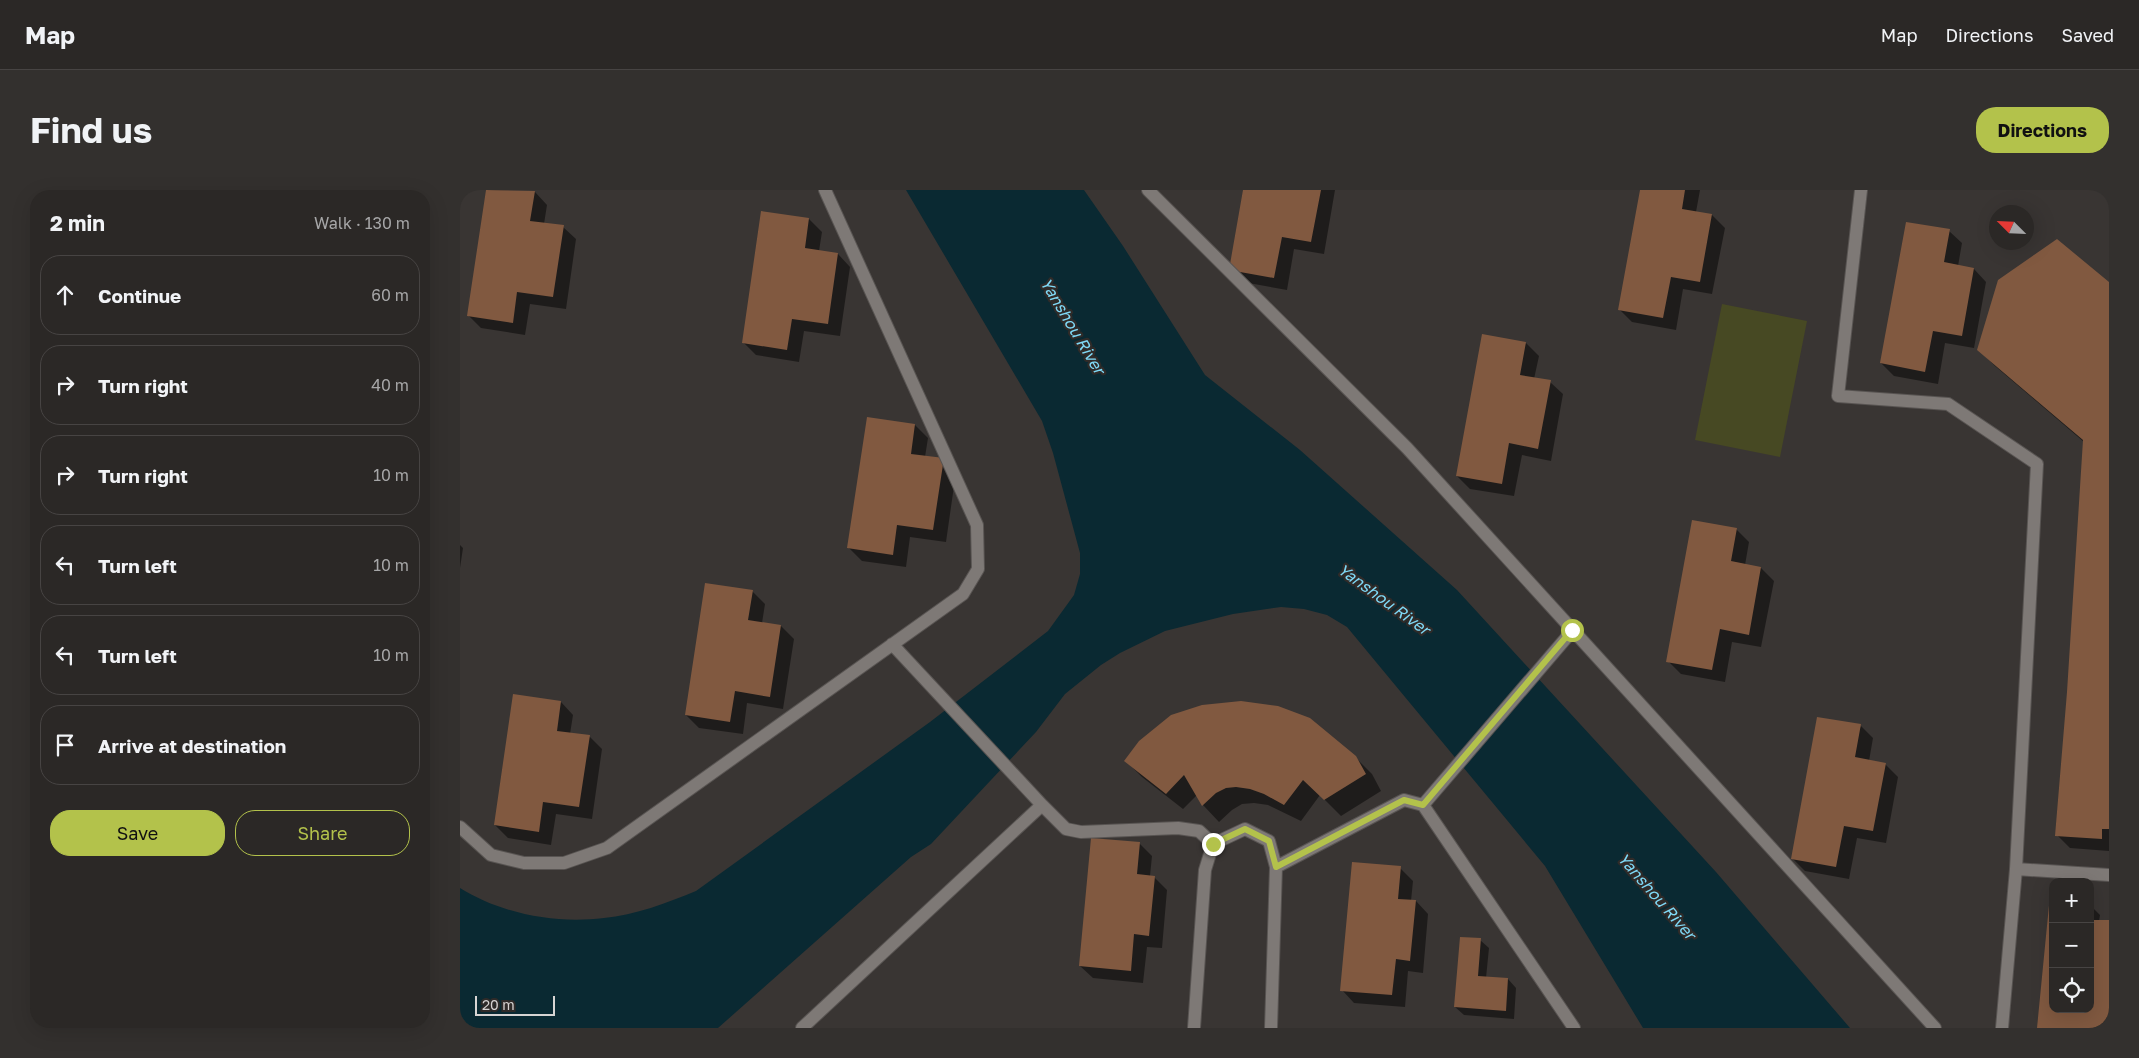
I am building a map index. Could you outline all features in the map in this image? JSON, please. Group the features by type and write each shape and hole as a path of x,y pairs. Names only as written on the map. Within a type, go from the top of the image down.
{"lane":[{"path":"460,827 491,855 524,862 564,863 607,848 962,594 978,569 977,525 825,190"},
{"path":"1148,190 1407,448 1935,1028"},
{"path":"1861,190 1838,396 1948,404 2036,464 2016,869 2002,1028"},
{"path":"1423,805 1572,630"},
{"path":"892,644 1066,829 1081,832 1178,828 1199,831 1213,844"},
{"path":"1276,867 1404,800 1423,805 1574,1028"},
{"path":"802,1028 1042,805"},
{"path":"1194,1028 1205,870 1213,844 1245,829 1269,841 1276,867 1271,1028"},
{"path":"2016,869 2109,875"}],"green space":[{"path":"1722,304 1807,321 1780,457 1695,440"}],"water":[{"name":"Yanshou River","path":"906,190 1084,190 1123,246 1205,375 1300,450 1457,590 1716,872 1850,1028 1643,1028 1545,866 1347,627 1327,615 1304,609 1281,607 1233,614 1165,631 1120,653 1101,665 1065,694 1036,732 931,844 911,857 718,1028 460,1028 460,888 476,897 511,910 529,915 567,920 585,920 627,914 662,904 696,891 930,722 1048,631 1074,595 1080,574 1080,553 1053,453 1042,421"}],"building":[{"path":"486,190 535,191 530,221 564,225 553,297 517,292 513,323 467,316"},
{"path":"1243,190 1321,190 1311,242 1282,237 1274,278 1229,270"},
{"path":"1640,190 1685,190 1682,209 1712,214 1700,282 1671,277 1663,318 1618,310"},
{"path":"761,211 809,218 805,248 838,253 828,324 792,319 787,350 742,343"},
{"path":"1906,222 1950,229 1944,262 1974,268 1962,336 1933,331 1925,372 1880,363"},
{"path":"2057,239 2109,282 2109,829 2102,829 2102,839 2055,836 2067,692 2083,440 1977,350 1998,280"},
{"path":"1482,334 1526,342 1520,375 1551,380 1538,449 1509,443 1502,484 1456,476"},
{"path":"867,417 915,424 911,454 944,458 933,530 897,525 893,555 847,548"},
{"path":"1692,520 1737,528 1731,561 1761,567 1749,635 1720,629 1712,670 1666,662"},
{"path":"705,583 753,590 748,620 781,625 770,697 735,691 730,722 685,715"},
{"path":"513,694 561,701 557,731 590,735 579,807 543,802 539,832 494,825"},
{"path":"1241,701 1278,706 1310,718 1356,756 1366,774 1324,800 1303,780 1284,805 1264,794 1236,787 1226,788 1216,793 1202,806 1184,775 1166,794 1124,761 1139,741 1171,715 1202,705"},
{"path":"1817,717 1861,724 1855,757 1886,763 1873,831 1844,826 1836,867 1791,859"},
{"path":"1091,838 1140,842 1137,874 1155,876 1149,936 1134,934 1131,971 1079,966"},
{"path":"1352,862 1401,866 1398,899 1416,900 1410,961 1396,959 1392,995 1340,991"},
{"path":"2049,905 2049,1013 2094,1013 2094,920 2109,920 2109,1028 2037,1028"},
{"path":"1460,937 1481,938 1478,976 1508,978 1506,1011 1454,1007"}],"route":[{"path":"1213,844 1245,829 1269,841 1276,867 1404,800 1423,805 1572,630"}]}
